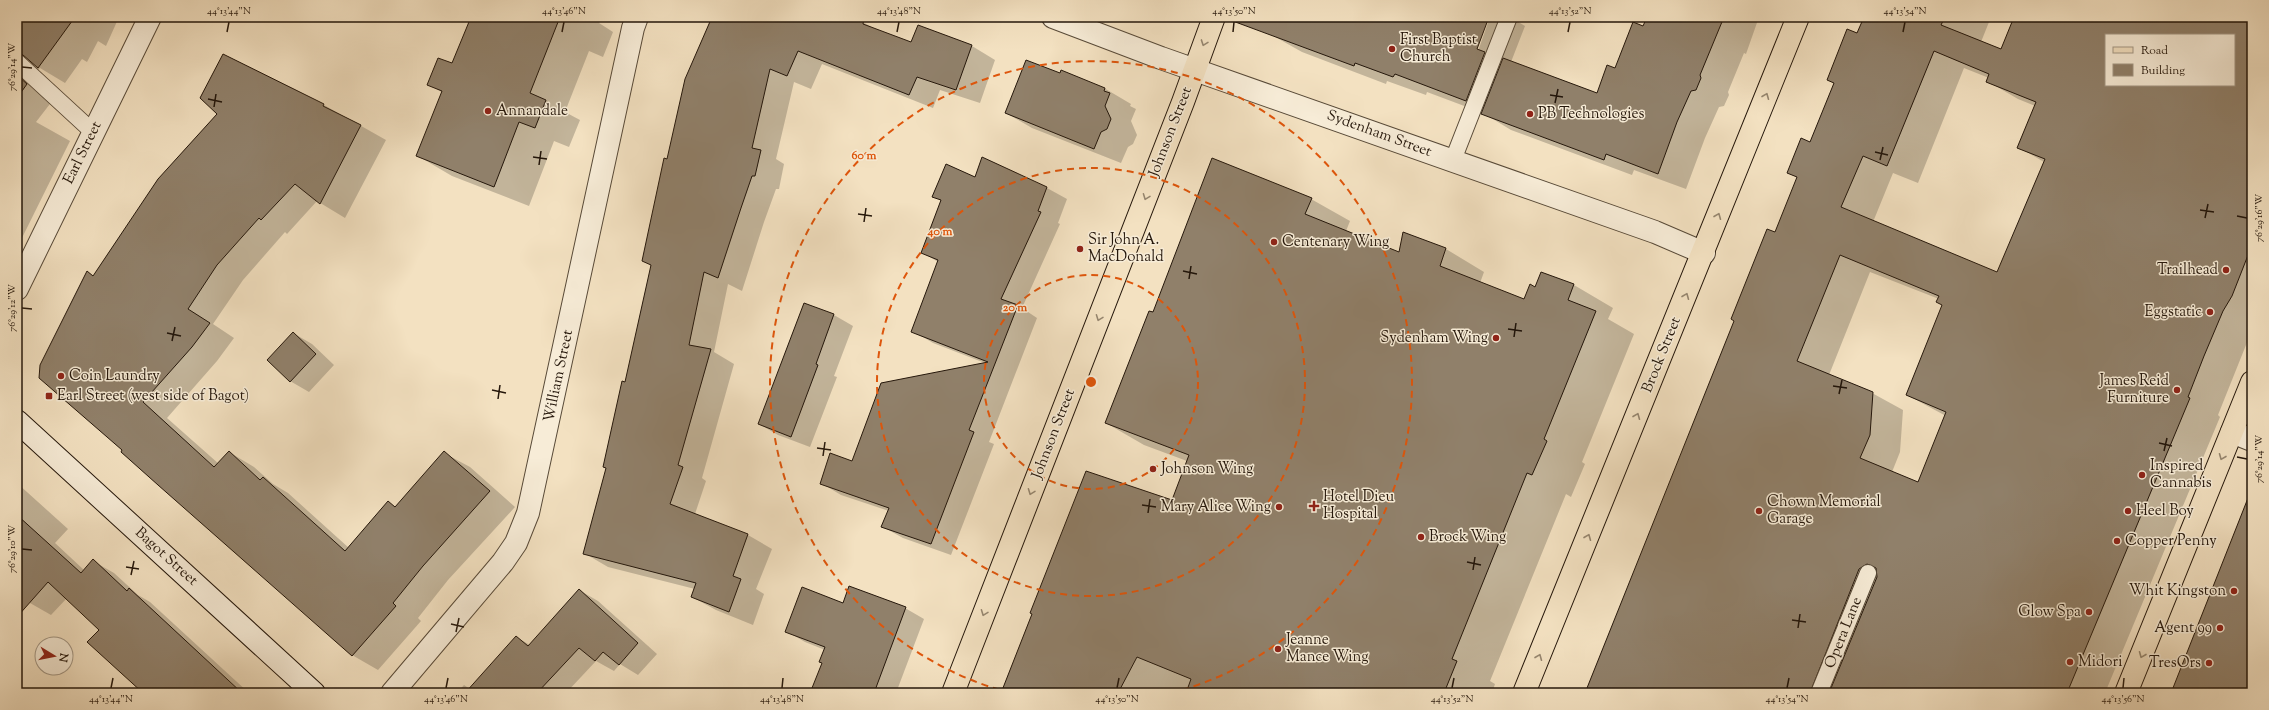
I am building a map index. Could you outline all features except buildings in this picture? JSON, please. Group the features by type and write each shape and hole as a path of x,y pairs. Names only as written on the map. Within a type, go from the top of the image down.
{"main road":[{"name":"Johnson Street","path":"953,693 1214,17"},
{"name":"Brock Street","path":"1524,693 1704,253 1798,17"},
{"path":"2126,693 2252,382"}],"street":[{"name":"Earl Street","path":"17,289 150,17"},
{"name":"William Street","path":"392,693 503,562 516,543 528,513 633,28 637,17"},
{"name":"Sydenham Street","path":"1053,17 1195,69 1655,232 1704,253"},
{"name":"Bagot Street","path":"17,421 314,693"},
{"path":"2232,432 2252,440"}],"lane":[{"path":"1453,160 1509,17"},
{"path":"17,62 93,132"},
{"name":"Opera Lane","path":"1819,693 1868,573"}],"place":[{"name":"First Baptist Church","path":"1392,49"},
{"name":"Annandale","path":"488,111"},
{"name":"PB Technologies","path":"1530,114"},
{"name":"Centenary Wing","path":"1274,242"},
{"name":"Sir John A. MacDonald","path":"1080,249"},
{"name":"Trailhead","path":"2226,270"},
{"name":"Eggstatic","path":"2210,312"},
{"name":"Sydenham Wing","path":"1496,338"},
{"name":"Coin Laundry","path":"61,376"},
{"name":"James Reid Furniture","path":"2177,390"},
{"name":"Earl Street (west side of Bagot)","path":"49,396"},
{"name":"Johnson Wing","path":"1153,469"},
{"name":"Inspired Cannabis","path":"2142,475"},
{"name":"Hotel Dieu Hospital","path":"1314,506"},
{"name":"Mary Alice Wing","path":"1279,507"},
{"name":"Chown Memorial Garage","path":"1759,511"},
{"name":"Heel Boy","path":"2128,511"},
{"name":"Brock Wing","path":"1421,537"},
{"name":"Copper Penny","path":"2117,541"},
{"name":"Whit Kingston","path":"2234,591"},
{"name":"Glow Spa","path":"2089,612"},
{"name":"Agent 99","path":"2220,628"},
{"name":"Jeanne Mance Wing","path":"1278,649"},
{"name":"Midori","path":"2070,662"},
{"name":"TresOrs","path":"2209,663"}]}
